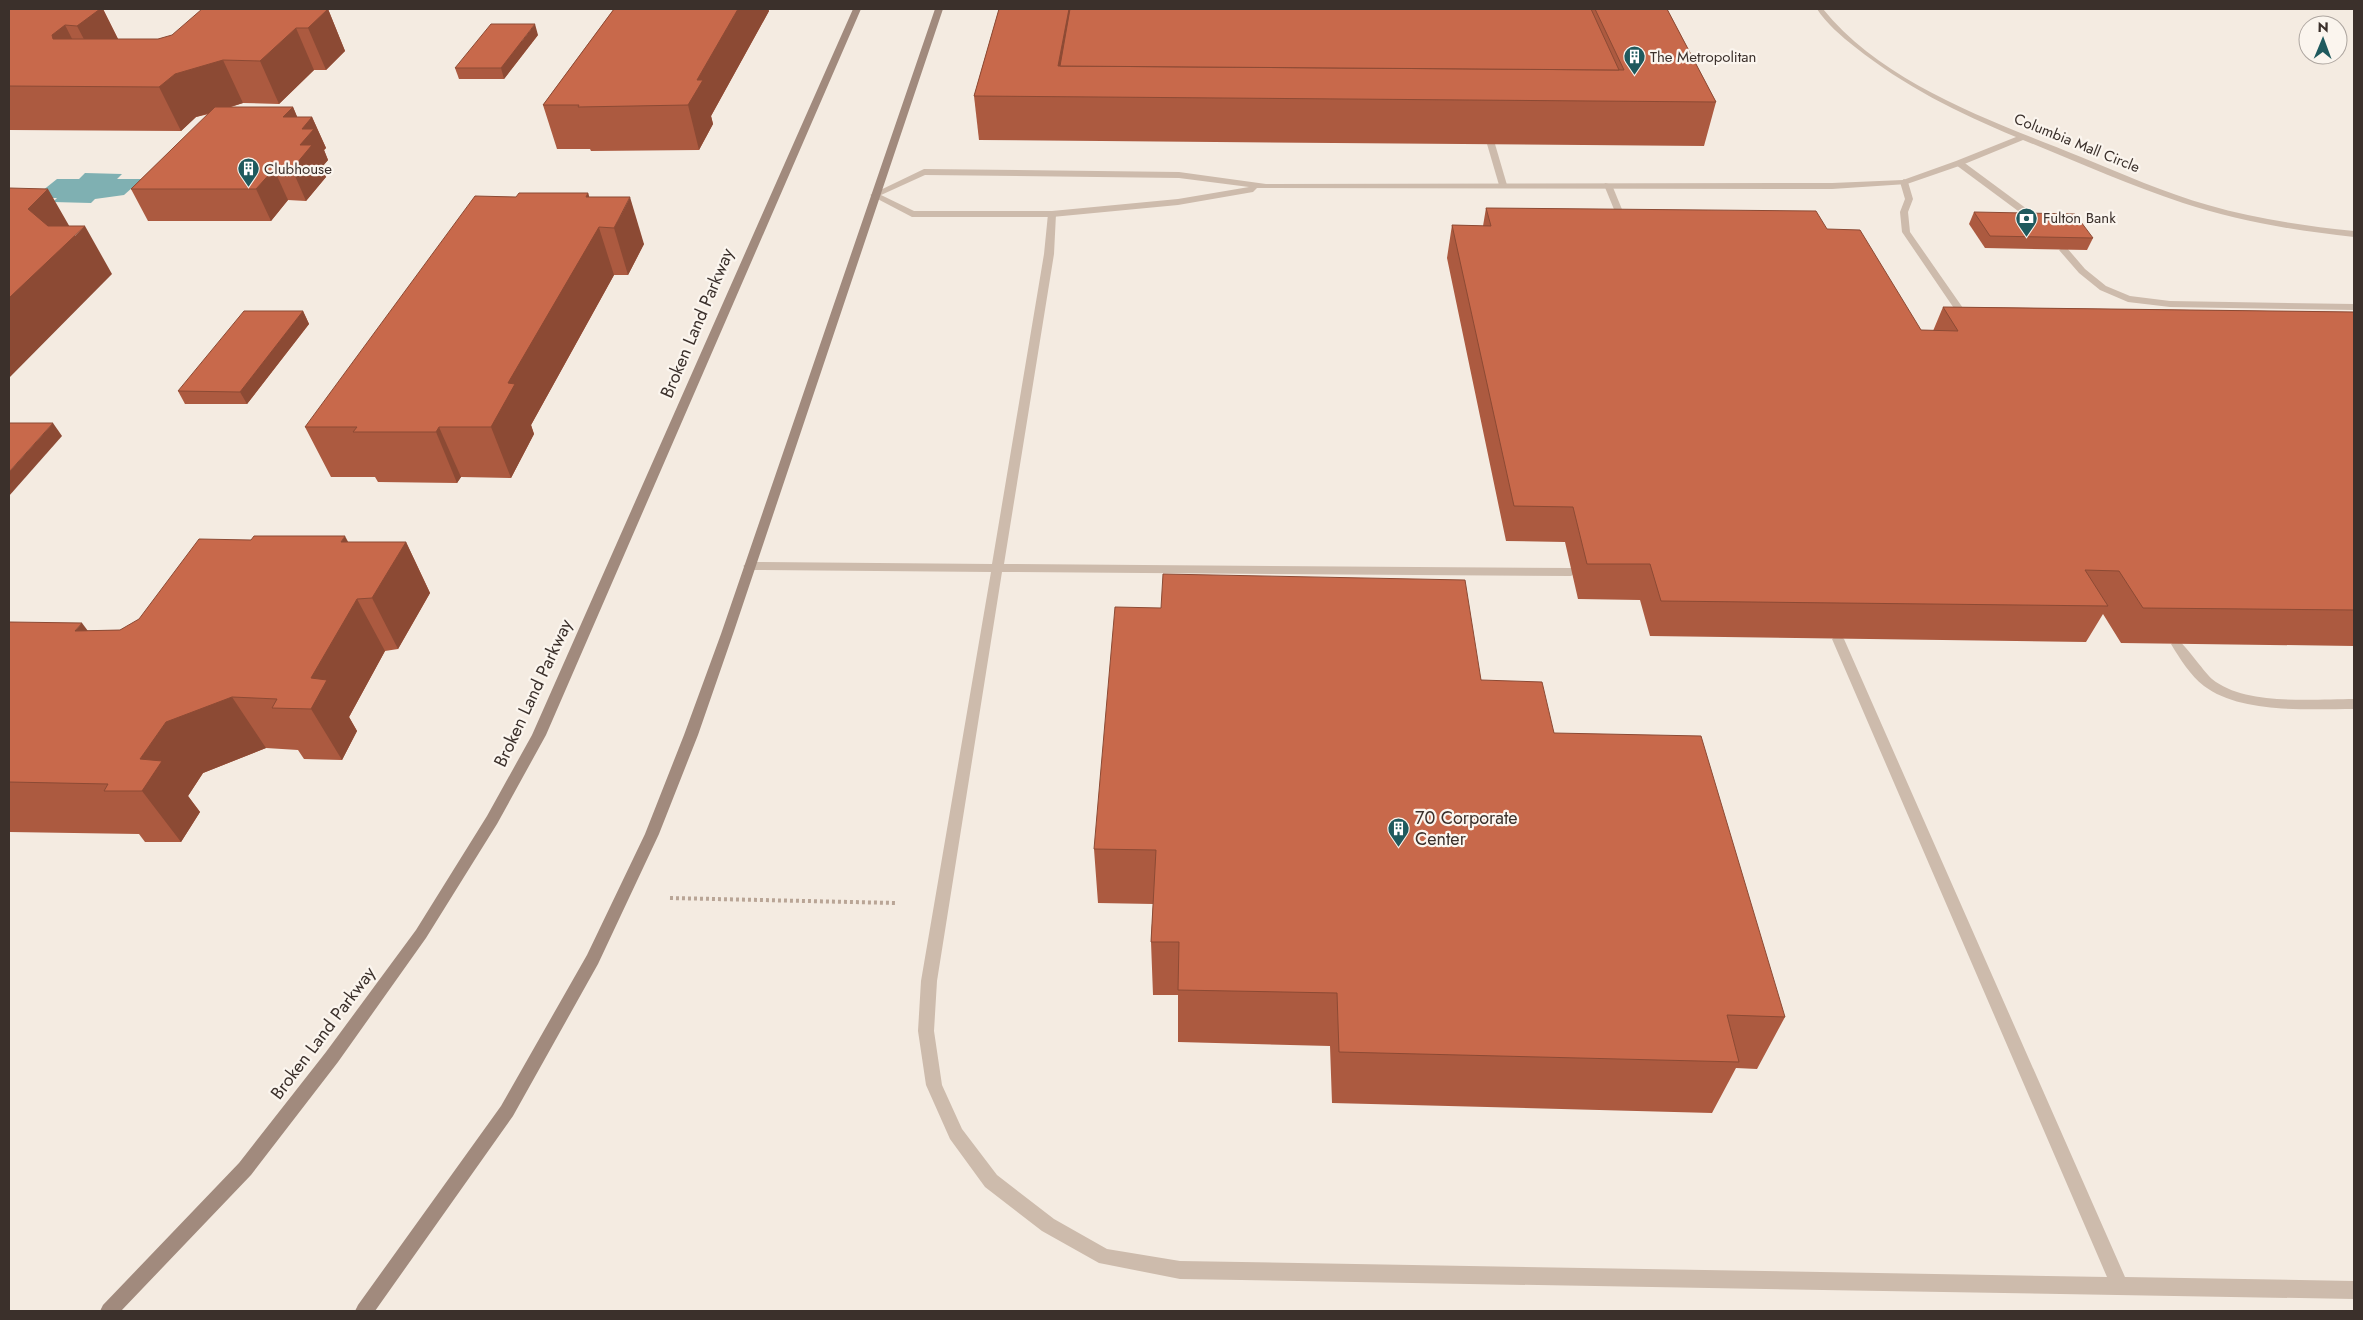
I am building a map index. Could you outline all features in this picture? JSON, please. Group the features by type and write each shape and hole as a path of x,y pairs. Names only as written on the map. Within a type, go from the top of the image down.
{"street":[{"name":"Broken Land Parkway","path":"110,1311 257,1154 332,1057 421,934 492,820 539,735 857,9"},
{"path":"364,1311 396,1269 507,1111 593,959 652,834 691,735 939,9"},
{"name":"Columbia Mall Circle","path":"1820,9 1863,50 1904,81 1960,110 2023,137 2156,191 2223,212 2298,228 2354,234"},
{"path":"874,195 924,172 1179,175 1266,187 1503,185 1832,186 1904,182 1959,163 2023,137"},
{"path":"1491,144 1503,185"},
{"path":"1959,163 2044,226"},
{"path":"1904,182 1909,200 1904,212 1906,232 1975,333"},
{"path":"1608,185 1622,222 1628,229"},
{"path":"874,195 912,214 1052,214 1178,202 1266,187"},
{"path":"1052,214 1049,254 929,981 926,1030 934,1085 956,1134 991,1181 1048,1225 1105,1257 1180,1270 2354,1290"},
{"path":"2064,250 2082,271 2103,288 2128,299 2170,304 2354,306"},
{"path":"749,566 1571,572"},
{"path":"1838,639 2120,1286"},
{"path":"2177,644 2192,666 2210,683 2233,696 2274,702 2354,704"}],"path":[{"path":"622,897 942,904"}],"water":[{"path":"85,173 122,174 117,179 142,179 124,195 95,199 91,203 53,202 57,198 43,198 37,195 57,179 79,179"}],"building":[{"path":"9,9 100,9 77,26 65,25 52,35 53,39 158,39 172,35 202,9 328,9 308,28 296,28 260,61 223,60 175,74 159,87 9,86"},
{"path":"614,9 738,9 697,80 703,80 688,105 578,107 579,105 543,105"},
{"path":"999,9 1069,9 1058,66 1624,70 1595,9 1667,9 1716,102 974,96"},
{"path":"1070,9 1591,9 1619,70 1060,66"},
{"path":"491,24 535,24 501,68 455,68"},
{"path":"215,107 293,107 283,117 312,117 302,129 314,129 300,145 312,145 292,169 274,169 256,189 131,189"},
{"path":"9,188 48,189 28,209 48,226 85,226 9,298"},
{"path":"519,193 588,193 586,197 630,197 614,228 599,227 508,383 515,384 491,427 439,427 436,432 353,432 357,427 305,427 475,196 516,197"},
{"path":"1486,208 1816,211 1827,229 1860,230 1921,330 1958,331 1943,307 2354,312 2354,610 2143,608 2119,571 2085,570 2108,606 1661,601 1650,564 1587,564 1573,507 1514,506 1452,225 1491,226"},
{"path":"1974,212 2075,214 2093,238 1990,236"},
{"path":"244,311 303,311 240,392 178,391"},
{"path":"9,423 53,423 9,472"},
{"path":"254,536 345,536 341,542 406,542 372,598 357,599 311,678 327,680 311,709 272,708 277,699 232,697 166,722 140,759 162,761 142,791 104,791 108,784 9,782 9,622 82,623 75,631 120,630 139,619 199,539 251,540"},
{"name":"70 Corporate Center","path":"1163,574 1465,580 1481,680 1542,682 1554,733 1701,736 1785,1017 1727,1015 1739,1062 1339,1052 1337,993 1178,990 1179,942 1151,942 1156,850 1094,849 1115,607 1161,608"}],"place":[{"name":"The Metropolitan","path":"1634,76"},
{"name":"Clubhouse","path":"248,188"},
{"name":"Fulton Bank","path":"2027,237"},
{"name":"70 Corporate Center","path":"1399,847"}]}
